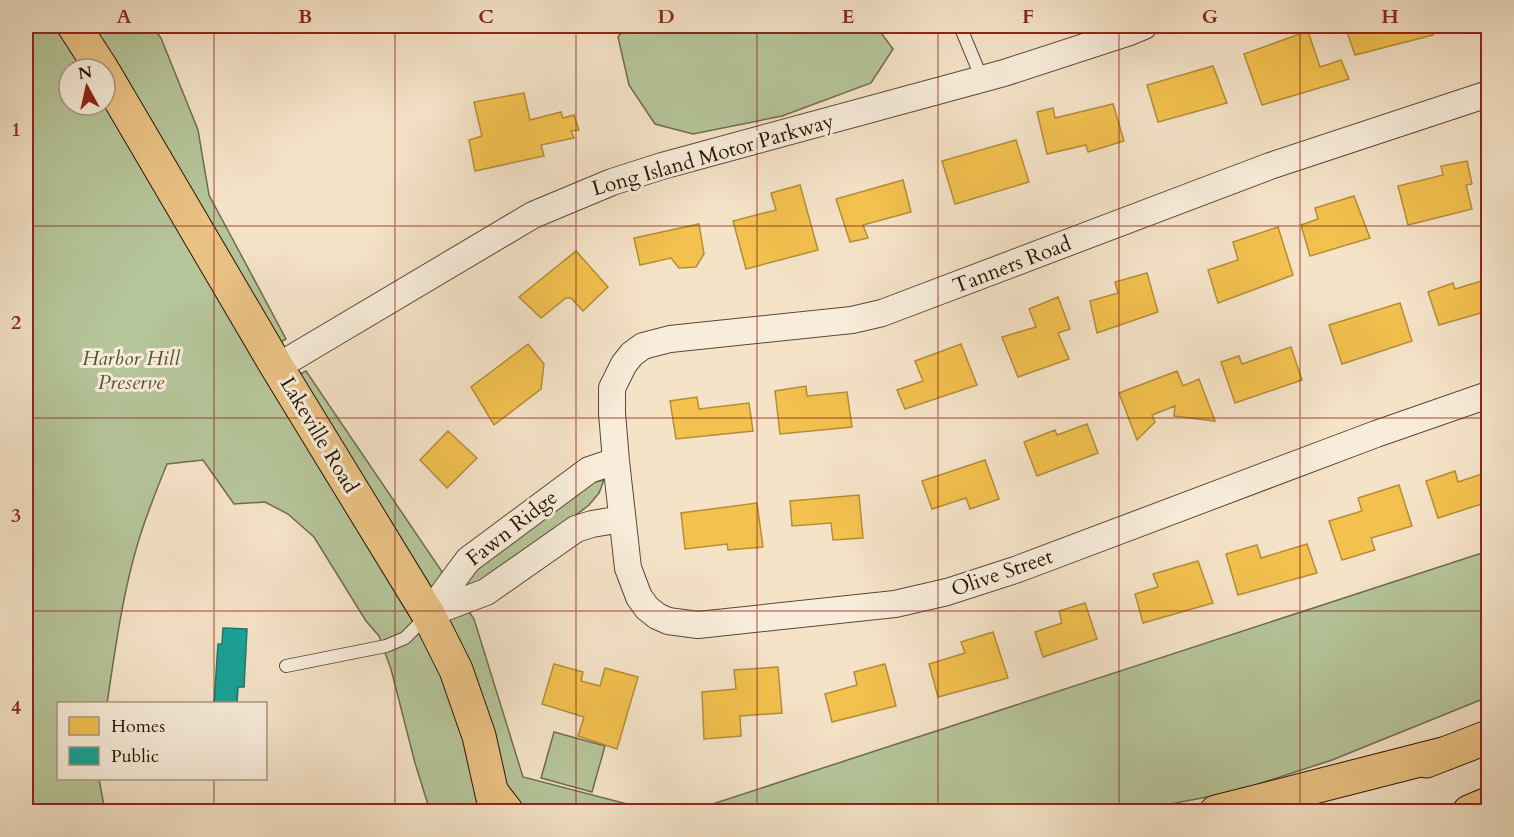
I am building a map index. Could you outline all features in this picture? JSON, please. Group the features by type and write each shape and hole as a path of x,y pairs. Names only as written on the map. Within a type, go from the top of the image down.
{"main road":[{"path":"74,26 94,57"},
{"name":"Lakeville Road","path":"117,94 278,367 428,614 456,670 479,736 499,806"},
{"path":"1307,812 1488,737"},
{"path":"1216,812 1447,753"},
{"path":"1469,812 1488,804"}],"street":[{"name":"Long Island Motor Parkway","path":"278,367 533,215 572,197 681,161 982,79 1144,26"},
{"name":"Tanners Road","path":"616,461 612,388 624,364 643,346 670,339 843,321 882,313 1260,170 1488,94"},
{"name":"Olive Street","path":"616,461 628,568 639,597 647,608 668,621 698,625 895,604 947,592 1018,570 1376,434 1488,395"},
{"name":"Fawn Ridge","path":"428,614 468,560 582,474 616,461"},
{"name":"Fawn Ridge","path":"428,614 486,592 576,529 622,519"}],"lane":[{"path":"960,26 982,79"},
{"path":"286,666 392,644 405,638 428,614"}],"green space":[{"name":"Harbor Hill Preserve","path":"26,26 152,26 161,38 198,130 209,195 286,339 271,348 289,380 306,371 474,619 523,777 654,811 430,811 391,669 379,636 366,621 314,537 288,514 265,502 234,504 203,460 167,464 159,484 140,536 127,585 107,702 57,702 57,780 99,780 105,811 26,811"},
{"path":"626,26 876,26 893,49 871,83 782,116 693,134 655,124 629,85 618,37"},
{"path":"604,480 599,493 589,505 503,571 461,589 465,576 586,484"},
{"path":"1488,551 1488,697 1332,760 1234,792 1133,811 688,812"},
{"path":"554,732 605,746 592,792 541,778"}],"building: Homes":[{"path":"1355,26 1430,26 1433,35 1355,55 1346,29"},
{"path":"1308,31 1320,67 1341,60 1349,79 1262,105 1244,54"},
{"path":"1213,66 1227,103 1158,122 1147,85"},
{"path":"524,93 530,120 561,112 563,118 574,115 579,130 571,131 574,138 541,145 544,156 475,171 469,140 482,136 474,102"},
{"path":"1113,104 1124,141 1088,152 1086,145 1047,154 1037,112 1053,108 1055,118"},
{"path":"1016,140 1029,182 955,204 942,161"},
{"path":"1467,161 1472,184 1466,185 1472,209 1408,225 1398,186 1443,175 1441,166"},
{"path":"903,180 911,212 863,225 868,238 850,242 836,199"},
{"path":"800,185 818,250 746,269 733,221 776,210 771,193"},
{"path":"1354,196 1370,238 1310,256 1301,225 1318,219 1315,208"},
{"path":"699,224 704,254 696,267 679,268 671,258 640,265 634,238"},
{"path":"1278,227 1293,275 1218,303 1208,270 1238,260 1233,242"},
{"path":"576,251 608,287 583,311 571,298 566,298 541,318 519,297"},
{"path":"1147,273 1158,312 1097,333 1090,301 1118,293 1115,282"},
{"path":"1488,279 1488,311 1439,325 1428,292 1453,283 1455,289"},
{"path":"1058,297 1070,329 1058,333 1069,359 1018,377 1002,337 1036,327 1029,309"},
{"path":"1400,303 1412,341 1342,364 1329,325"},
{"path":"528,344 544,364 541,389 494,425 471,387"},
{"path":"961,344 977,385 905,409 897,390 923,381 915,361"},
{"path":"1291,347 1302,380 1235,403 1221,362 1239,356 1242,364"},
{"path":"1177,371 1183,386 1199,379 1215,421 1174,416 1175,406 1152,415 1155,422 1137,440 1119,393"},
{"path":"806,386 807,396 847,392 852,427 780,434 775,391"},
{"path":"697,397 699,409 749,403 753,431 676,439 670,401"},
{"path":"1087,424 1098,453 1037,476 1024,442 1055,430 1057,435"},
{"path":"448,431 477,458 447,488 420,460"},
{"path":"985,460 999,499 970,509 966,498 932,509 922,481"},
{"path":"1455,471 1458,482 1488,472 1488,502 1438,518 1426,481"},
{"path":"1399,485 1412,526 1371,538 1375,550 1342,560 1329,521 1362,511 1358,498"},
{"path":"859,495 863,538 833,540 831,523 792,526 790,501"},
{"path":"757,503 763,547 728,550 727,544 685,549 681,513"},
{"path":"1307,544 1317,573 1238,595 1226,554 1257,545 1261,558"},
{"path":"1198,561 1213,603 1143,623 1135,594 1158,587 1153,574"},
{"path":"1085,603 1097,639 1043,657 1035,632 1062,623 1059,611"},
{"path":"993,632 1008,678 938,697 929,664 965,653 961,642"},
{"path":"554,664 583,672 581,681 600,686 605,668 638,677 617,749 578,736 584,717 542,704"},
{"path":"885,664 896,706 832,722 825,694 857,685 854,672"},
{"path":"778,667 782,713 740,716 741,736 704,739 702,692 736,689 734,670"}],"building: Public":[{"path":"223,628 247,629 244,687 238,687 237,702 214,702 218,644 222,644"}]}
